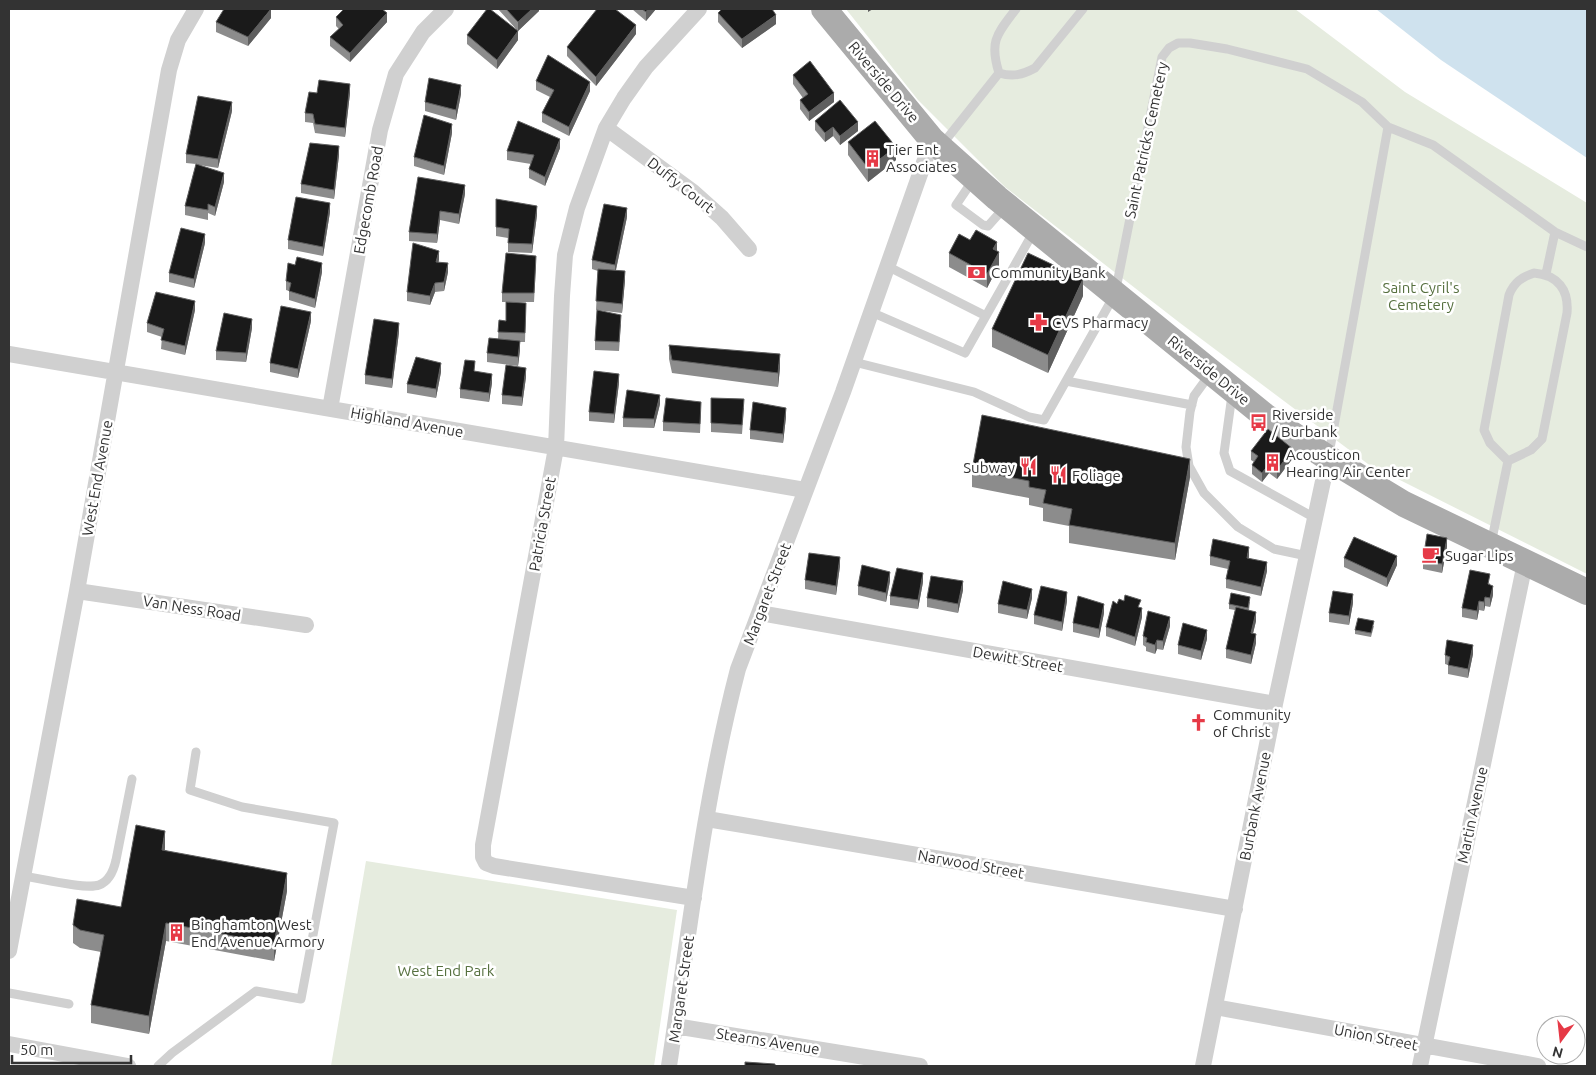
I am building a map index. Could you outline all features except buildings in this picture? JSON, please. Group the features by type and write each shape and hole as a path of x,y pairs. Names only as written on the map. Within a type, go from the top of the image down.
{"main road":[{"name":"Riverside Drive","path":"824,9 936,143 1006,206 1265,416 1328,458 1404,504 1587,592"}],"street":[{"name":"West End Avenue","path":"9,951 77,590 169,70 178,40 196,9"},
{"name":"Edgecomb Road","path":"330,409 380,130 396,74 423,32 446,9"},
{"name":"Patricia Street","path":"694,898 494,866 486,863 483,857 483,846 556,448 565,255 579,201 606,128 646,67 699,9"},
{"name":"Duffy Court","path":"606,128 693,192 722,218 749,249"},
{"name":"Margaret Street","path":"669,1066 707,819 726,713 738,669 854,362 887,266 936,143"},
{"name":"Highland Avenue","path":"9,354 805,490"},
{"name":"Burbank Avenue","path":"1204,1066 1275,704 1328,458"},
{"name":"Martin Avenue","path":"1420,1066 1525,563"},
{"name":"Van Ness Road","path":"77,590 306,625"},
{"name":"Dewitt Street","path":"760,614 1275,704"},
{"name":"Narwood Street","path":"707,819 1235,908"},
{"name":"Union Street","path":"1215,1007 1538,1066"},
{"name":"Stearns Avenue","path":"675,1026 920,1066"},
{"path":"9,1044 128,1066"}],"lane":[{"path":"998,73 993,44 998,32 1016,9"},
{"path":"998,73 1012,76 1024,74 1034,68 1083,9"},
{"name":"Saint Patricks Cemetery","path":"854,362 974,392 1029,417 1044,420 1115,294 1162,57 1169,48 1178,43 1226,49 1307,70 1362,102 1388,127 1433,146 1555,232 1587,247"},
{"path":"936,143 998,73"},
{"path":"1328,458 1388,127"},
{"path":"871,312 965,353 1035,230"},
{"path":"1546,274 1555,232"},
{"path":"887,266 986,316"},
{"path":"1534,273 1546,274 1562,284 1568,303 1542,439 1537,446 1508,461 1485,436 1484,430 1509,295 1522,276 1534,273"},
{"path":"1212,372 1194,396 1186,448 1189,466 1204,493 1238,526 1274,549 1307,556"},
{"path":"1066,381 1192,405"},
{"path":"1233,390 1224,453 1230,471 1315,518"},
{"path":"1490,546 1508,461"},
{"path":"158,1066 172,1053 256,991 301,999 334,823 242,808 190,790 196,752"},
{"path":"24,876 93,886 104,882 114,870 132,780"},
{"path":"9,993 69,1004"}],"green space":[{"name":"Saint Cyril's Cemetery","path":"846,9 1295,9 1405,92 1587,203 1587,574 1368,464 1180,323 1005,187 918,100"},
{"name":"West End Park","path":"366,861 677,910 654,1066 331,1066"}],"water":[{"path":"1376,9 1587,9 1587,158 1441,60"}],"place":[{"name":"Tier Ent Associates","path":"872,158"},
{"name":"Community Bank","path":"977,272"},
{"name":"CVS Pharmacy","path":"1038,322"},
{"name":"Riverside / Burbank","path":"1258,423"},
{"name":"Acousticon Hearing Air Center","path":"1272,463"},
{"name":"Subway","path":"1029,467"},
{"name":"Foliage","path":"1058,475"},
{"name":"Sugar Lips","path":"1431,555"},
{"name":"Community of Christ","path":"1199,723"},
{"name":"Binghamton West End Avenue Armory","path":"177,933"}]}
